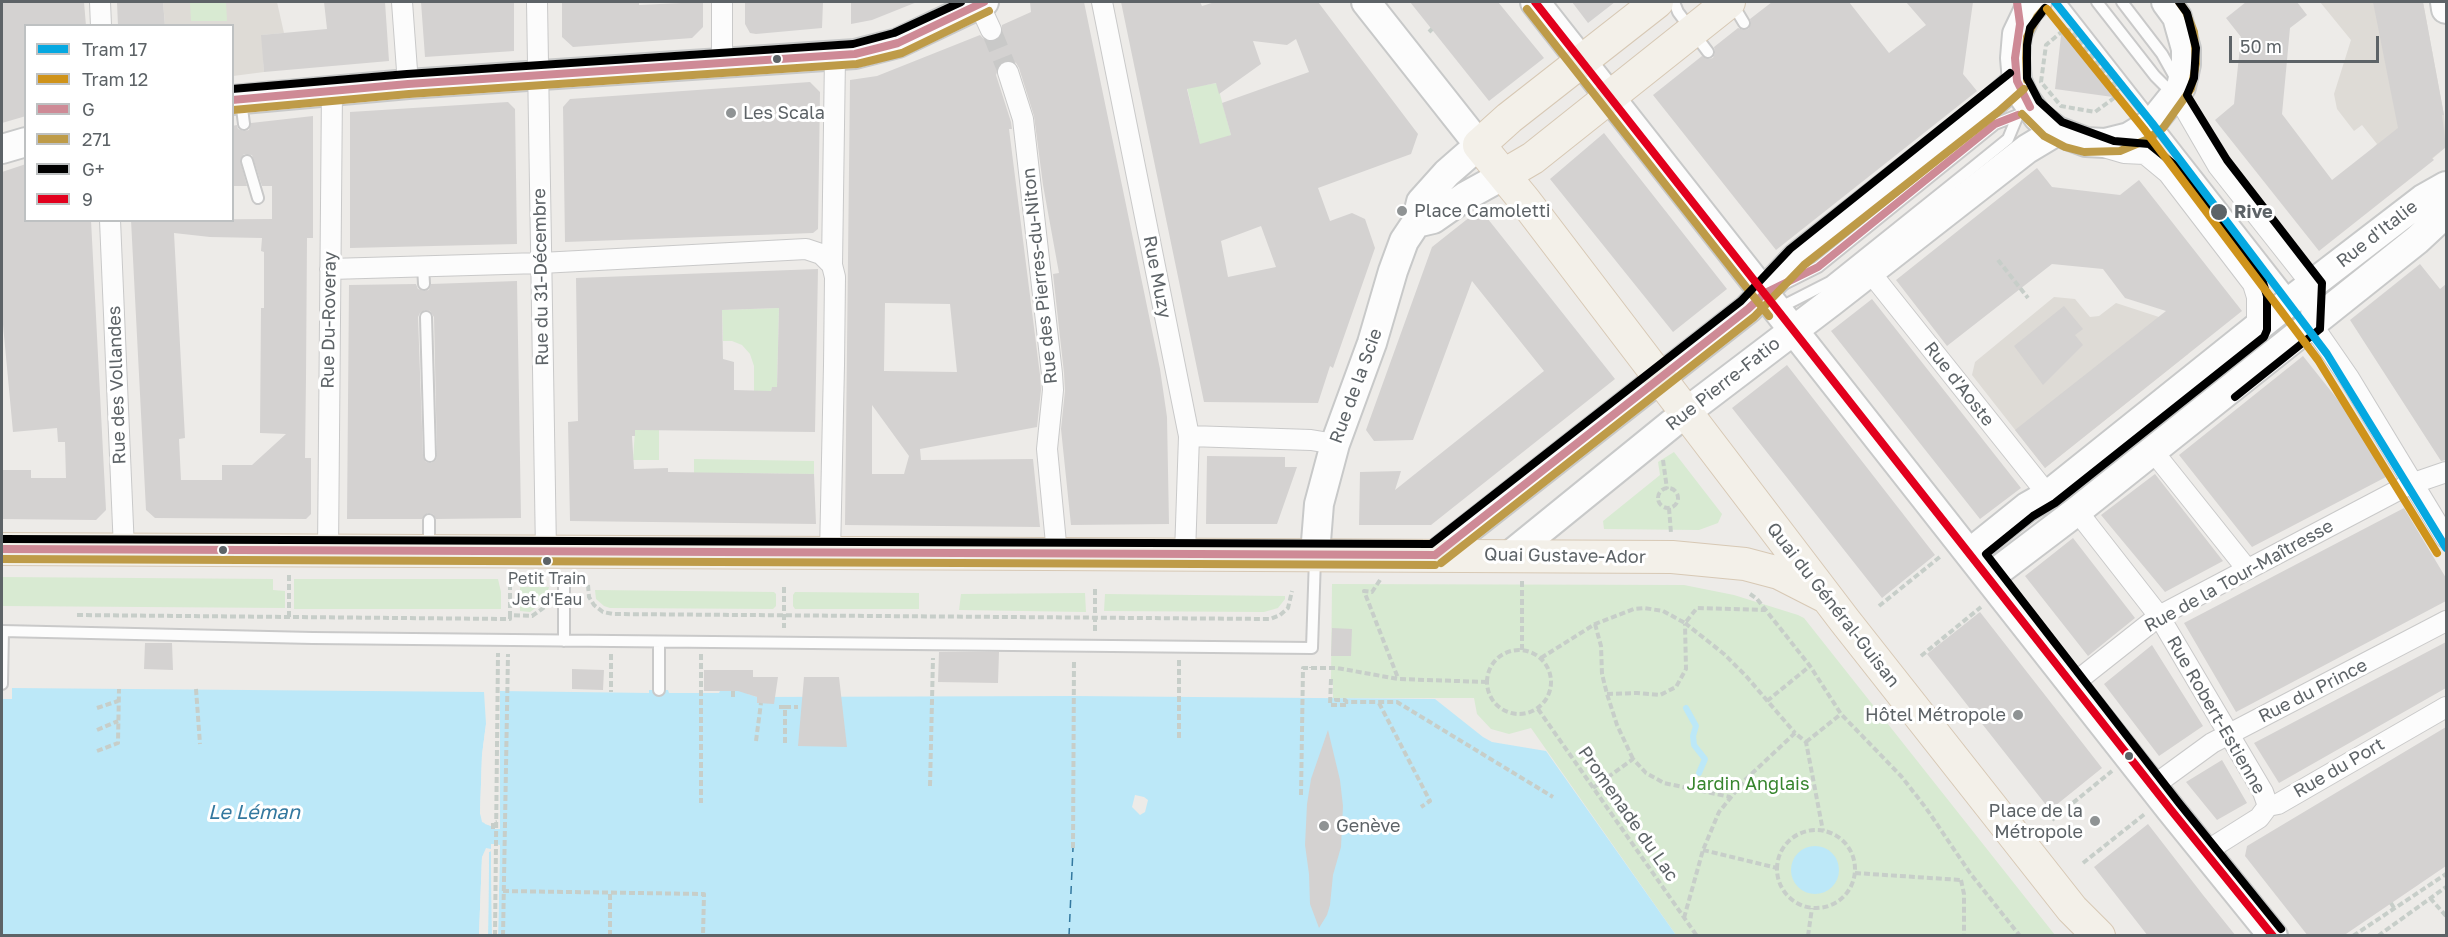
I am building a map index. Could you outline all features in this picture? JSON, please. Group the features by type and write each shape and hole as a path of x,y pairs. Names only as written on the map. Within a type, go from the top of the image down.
{"main road":[{"path":"1479,145 1509,118 1657,2"},
{"path":"1504,175 1533,159 1611,96 1700,41 1735,9"},
{"name":"Quai du Général-Guisan","path":"1479,145 2079,922 2099,936"},
{"name":"Quai Gustave-Ador","path":"2,549 1434,555 1516,567 1672,557 1745,564 1779,573 1826,597"}],"street":[{"path":"100,2 101,24"},
{"path":"402,2 408,84"},
{"name":"Rue du 31-Décembre","path":"537,2 546,552"},
{"path":"722,2 722,63"},
{"name":"Rue Muzy","path":"1102,2 1189,436 1185,555"},
{"path":"1366,2 1479,145 1447,173 1421,202 1416,223 1433,219 1466,196 1504,175"},
{"path":"1535,2 2073,684 2150,799 2205,852 2273,936"},
{"path":"2037,2 2019,13 2015,58 2017,81 2030,107 2042,120 2059,119 2086,141 2112,151 2145,154 2168,173 2253,284 2257,297 2257,328"},
{"path":"2086,141 2118,141 2140,132 2155,121 2178,92 2186,64 2186,49 2177,17 2166,2"},
{"path":"2445,2 2446,9"},
{"path":"239,108 332,89 835,56 878,50 967,6 991,30"},
{"path":"830,554 835,277 832,265 835,56"},
{"name":"Rue des Pierres-du-Niton","path":"1008,72 1023,119 1052,374 1053,390 1047,449 1058,554"},
{"name":"Rue Pierre-Fatio","path":"1516,567 1685,413 1779,310 1797,256 1991,104 2017,81"},
{"name":"Rue Du-Roveray","path":"328,551 332,89"},
{"path":"2178,92 2185,109 2218,166 2302,292 2312,324 2349,378 2446,538"},
{"name":"Rue Pierre-Fatio","path":"1434,555 1748,309 1779,310 1870,272 2026,149 2059,119"},
{"path":"2,149 24,143"},
{"name":"Rue d'Italie","path":"1971,552 2027,507 2048,495 2422,199 2446,186"},
{"name":"Rue d'Italie","path":"1990,577 2312,324 2446,213"},
{"name":"Rue des Vollandes","path":"110,222 124,550"},
{"name":"Rue de la Scie","path":"1315,554 1319,504 1335,444 1372,343 1393,271 1404,241 1416,223"},
{"path":"330,269 424,275 541,263 806,249 821,254 832,265"},
{"name":"Rue d'Aoste","path":"1870,272 2048,495"},
{"path":"1189,436 1311,440 1335,444"},
{"path":"2152,450 2247,569"},
{"name":"Rue de la Tour-Maîtresse","path":"2073,684 2159,616 2413,483 2446,472"},
{"name":"Rue Robert-Estienne","path":"2076,511 2159,616 2263,792 2268,806"},
{"name":"Rue du Prince","path":"2150,799 2212,743 2446,621"},
{"name":"Rue du Port","path":"2205,852 2259,818 2268,806 2278,804 2446,707"}],"lane":[{"path":"1674,2 1678,12 1700,41"},
{"path":"2060,2 2155,121 2302,292"},
{"path":"2097,2 2155,76 2178,92"},
{"path":"2122,2 2162,54 2178,92"},
{"path":"2018,115 2008,140 1830,282 1779,310 1818,267 1995,124 2018,115"},
{"path":"247,161 258,198"},
{"path":"426,317 430,456"},
{"path":"429,519 429,550"},
{"path":"2,684 2,631 610,642 1312,648 1315,554"},
{"path":"564,584 564,641"},
{"path":"659,642 659,690"}],"path":[{"path":"2065,29 2071,31 2118,89 2114,98 2094,112 2059,119 2041,82 2046,45 2065,29"},
{"path":"1998,260 2028,298"},
{"path":"1662,455 1667,489"},
{"path":"1667,489 1674,491 1678,497 1676,505 1669,508 1662,506 1658,500 1660,492 1667,489"},
{"path":"1669,508 1671,533"},
{"path":"1879,606 1941,555"},
{"path":"1516,567 1522,650"},
{"path":"289,617 290,573"},
{"path":"1382,577 1372,592 1364,591 1398,679"},
{"path":"74,615 510,620 510,584"},
{"path":"588,585 589,597 594,605 603,612 613,614 1270,619 1280,615 1288,608 1292,591"},
{"path":"784,587 784,630"},
{"path":"1095,589 1095,633"},
{"path":"1754,595 1810,666 1841,714 1913,792 1970,873 2020,936"},
{"path":"510,615 532,616 546,606 551,596"},
{"path":"1921,656 1982,606"},
{"path":"1541,658 1595,624 1623,612 1644,608 1663,611 1685,623 1724,654 1795,733 1806,742 1823,831"},
{"path":"1607,694 1660,695 1676,687 1686,669 1685,623 1696,608 1766,610"},
{"path":"1595,624 1601,646 1602,674 1607,694 1617,725 1633,759 1646,773 1664,783 1677,788 1730,797"},
{"path":"503,936 509,640"},
{"path":"610,642 611,692"},
{"path":"701,642 701,804"},
{"path":"930,786 934,645"},
{"path":"1073,848 1074,646"},
{"path":"1179,647 1179,738"},
{"path":"1311,668 1312,648"},
{"path":"1522,650 1541,658 1547,666 1552,681 1548,697 1538,709 1525,714 1505,711 1491,697 1487,682 1490,670 1497,659 1509,652 1522,650"},
{"path":"1767,701 1810,666"},
{"path":"1301,795 1303,668 1337,668 1398,679 1487,682"},
{"path":"495,936 498,845 495,829 497,823 497,674"},
{"path":"1331,679 1330,705 1346,705 1346,701"},
{"path":"97,751 118,743 119,689"},
{"path":"196,689 200,744"},
{"path":"733,691 733,697"},
{"path":"1336,698 1336,700 1346,701 1397,702 1553,797"},
{"path":"97,708 118,701"},
{"path":"1380,702 1430,801 1421,807"},
{"path":"756,741 761,704"},
{"path":"779,707 798,707"},
{"path":"785,707 785,743"},
{"name":"Promenade du Lac","path":"1538,709 1697,936"},
{"path":"1806,742 1841,714"},
{"path":"97,730 118,721"},
{"path":"1684,918 1711,828 1730,797 1795,733"},
{"path":"1593,788 1633,759"},
{"path":"2052,820 2113,770"},
{"path":"2083,863 2150,799"},
{"path":"1823,831 1838,837 1850,849 1855,873 1851,888 1841,900 1827,907 1812,908 1796,903 1784,892 1777,876 1777,868 1782,850 1788,842 1804,832 1823,831"},
{"path":"1703,850 1777,868"},
{"path":"1855,873 1961,880 1970,873"},
{"path":"2353,936 2446,874"},
{"path":"1961,880 1964,894 1964,936"},
{"path":"2378,936 2446,887"},
{"path":"504,891 704,894 703,936"},
{"path":"610,893 610,936"},
{"path":"2430,898 2446,916"},
{"path":"2391,903 2394,908"},
{"path":"1808,936 1812,908"}],"shaded area":[{"path":"163,2 277,2 284,33 262,35 264,72 234,76 234,24 165,24"},
{"path":"2320,2 2423,2 2444,115 2446,147 2403,184 2374,147 2377,144 2362,125 2354,131 2337,109 2334,94 2351,40"},
{"path":"2054,297 2075,299 2090,317 2099,316 2116,303 2159,317 2188,354 2045,468 1972,375 1975,362"}],"green space":[{"path":"190,2 226,2 227,21 191,21"},
{"path":"1185,78 1205,85 1217,83 1231,135 1202,154"},
{"path":"779,308 777,387 772,387 771,391 754,391 754,366 750,354 742,345 732,341 723,341 722,310"},
{"path":"635,430 659,430 659,460 633,460"},
{"path":"1674,452 1722,514 1718,523 1699,530 1604,529 1603,521 1660,475 1658,462"},
{"path":"694,459 814,461 814,474 694,473"},
{"path":"2,577 273,579 273,590 285,591 285,608 2,606"},
{"path":"294,579 498,579 501,609 294,609"},
{"name":"Jardin Anglais","path":"1332,584 1684,585 1734,595 1798,615 1804,618 2055,935 1676,935 1531,728 1509,734 1491,729 1477,714 1474,698 1333,698 1333,679 1331,679"},
{"path":"520,587 549,587 544,602 530,612 520,611"},
{"path":"595,590 774,592 776,606 773,609 610,608 596,599"},
{"path":"795,592 919,593 919,609 795,609 793,595"},
{"path":"1085,593 1086,612 959,610 961,594"},
{"path":"1105,594 1285,596 1285,599 1278,608 1264,612 1104,611"}],"water":[{"name":"Le Léman","path":"12,688 484,692 486,724 482,755 480,813 485,824 491,826 491,829 500,829 500,691 649,693 649,690 668,690 669,693 719,693 720,691 748,691 748,694 757,697 1073,696 1435,699 1492,742 1546,751 1676,935 498,935 500,845 491,844 491,849 482,857 479,935 2,935 2,699 12,699","holes":["1135,795 1148,800 1145,812 1140,815 1132,807"]},
{"path":"1815,846 1832,853 1839,870 1832,887 1815,894 1798,887 1791,870 1798,853"},
{"path":"491,851 492,935 488,936 489,852"}],"pier":[{"path":"497,691 500,691 500,829 493,829 482,822 480,813 482,755 486,707 488,706 483,813 484,820 497,826"},
{"path":"491,844 500,845 498,935 492,935 491,851 489,852 488,935 485,935 486,857 482,936 479,935 482,857 486,848 491,849"}],"building":[{"path":"2,2 84,2 86,24 24,24 24,117 2,123"},
{"path":"117,2 163,2 165,24 118,24"},
{"path":"324,2 385,2 389,61 264,72 261,35 327,29"},
{"path":"421,2 514,2 514,51 425,57"},
{"path":"562,2 639,2 639,5 703,2 703,27 692,38 573,47 562,37"},
{"path":"745,2 823,2 822,28 750,33 745,24"},
{"path":"851,2 917,2 872,20 851,24"},
{"path":"1030,2 1084,2 1160,369 1167,417 1169,524 1071,525 1061,429 1065,391 1064,373 1053,274 1059,273 1043,185 1034,116 1019,68 1010,60 1000,64 996,75 1012,129 1009,129 1040,375 1041,390 1037,427 920,449 921,460 1033,459 1040,527 845,525 850,80 877,76 980,35 985,40 995,41 1001,36 1002,25 1031,12","holes":["885,303 950,304 957,372 884,371","872,405 909,456 904,474 872,474"]},
{"path":"1121,2 1200,2 1202,6 1215,2 1318,2 1418,134 1411,154 1318,188 1330,221 1352,213 1365,219 1375,248 1333,368 1330,366 1318,403 1204,402","holes":["1296,39 1309,72 1222,103 1231,135 1200,144 1187,89 1216,83 1219,94 1261,64 1253,41 1287,45","1261,226 1276,267 1228,277 1221,241"]},
{"path":"1410,2 1498,2 1544,58 1489,101"},
{"path":"1572,2 1615,2 1588,23"},
{"path":"1772,2 1849,2 1889,53 1926,25 1906,2 1973,2 1963,74 1977,91 1776,250 1653,95 1702,56 1708,59 1713,58 1714,47 1738,28 1748,29 1750,19"},
{"path":"2246,2 2297,2 2307,15 2290,28 2282,114 2332,180 2398,128 2373,2 2423,2 2444,115 2442,115 2446,147 2432,158 2434,160 2319,251 2215,120 2234,104 2241,37 2226,18"},
{"path":"2062,27 2120,98 2055,89"},
{"path":"810,82 820,92 818,229 813,233 565,242 563,107 570,99"},
{"path":"508,102 515,109 517,244 350,248 350,112"},
{"path":"313,116 313,238 307,238 305,458 311,458 311,514 306,519 155,518 146,510 131,222 234,222 234,219 272,219 272,186 262,186 252,155 244,154 240,160 247,186 234,186 234,126 237,125 238,129 244,131 249,130 251,123","holes":["174,233 210,237 262,238 264,308 261,308 260,433 286,434 252,465 222,465 222,480 181,480 179,439 185,438"]},
{"path":"1604,133 1727,289 1673,332 1550,179"},
{"path":"24,165 24,222 91,222 106,510 96,520 2,519 2,470 31,470 31,478 66,478 65,442 58,442 57,428 13,432 2,314 2,172"},
{"path":"2037,168 2052,187 2120,195 2139,180 2242,311 2045,468 2015,430 2166,311 2125,298 2103,269 2052,264 1947,346 1896,280"},
{"path":"1480,209 1615,379 1431,525 1359,525 1360,472 1401,471 1395,490 1544,371 1472,281 1413,440 1374,441 1366,430 1432,247"},
{"path":"2420,264 2440,289 2446,284 2446,460 2441,461 2350,320"},
{"path":"818,269 815,432 635,430 635,436 632,436 634,469 668,468 668,472 814,474 816,524 570,521 568,422 578,421 576,278","holes":["779,308 777,387 772,387 771,391 734,390 734,362 723,359 722,310"]},
{"path":"517,281 521,518 436,519 433,514 428,513 422,519 347,519 349,285 416,284 418,289 424,291 429,290 431,284","holes":["425,310 430,311 434,317 437,456 436,460 431,463 426,462 423,456 418,317"]},
{"path":"1872,299 2021,488 1980,519 1831,331"},
{"path":"2064,306 2083,329 2075,335 2083,345 2043,385 2014,346"},
{"path":"2303,356 2346,410 2386,477 2252,547 2179,455"},
{"path":"1787,365 1935,555 1882,598 1732,408"},
{"path":"1207,456 1285,457 1285,467 1297,467 1277,524 1206,524"},
{"path":"2155,474 2223,561 2165,592 2101,515"},
{"path":"2404,508 2446,578 2446,601 2236,712 2184,623"},
{"path":"2073,538 2135,618 2088,656 2025,576"},
{"name":"Hôtel Métropole","path":"1980,612 2102,768 2050,810 1927,654"},
{"path":"1332,628 1352,629 1351,656 1331,656"},
{"path":"2446,642 2446,688 2279,783 2254,743"},
{"path":"145,643 172,643 173,670 144,669"},
{"path":"2152,645 2203,726 2159,756 2104,684"},
{"path":"939,652 999,652 998,683 938,682"},
{"path":"572,669 604,670 603,690 572,689"},
{"path":"704,670 753,670 753,677 778,677 774,704 757,703 757,697 738,691 704,691"},
{"path":"804,677 839,677 847,747 798,746"},
{"path":"2446,727 2446,866 2343,936 2308,936 2245,856 2247,846"},
{"name":"Genève","path":"1328,730 1340,780 1343,806 1341,847 1333,875 1330,905 1319,928 1310,904 1305,845 1311,779"},
{"path":"2222,760 2247,803 2217,820 2186,782"},
{"path":"2148,824 2236,936 2148,936 2094,867"}],"waterway":[{"path":"1686,708 1696,726 1693,736 1694,745 1705,759 1699,773"}],"ferry route":[{"path":"1069,936 1073,848"}],"tunnel":[{"path":"991,30 1008,72"}],"tram line":[{"name":"17","path":"2055,2 2152,123 2327,354 2446,548"},
{"name":"12","path":"2047,9 2144,129 2318,360 2437,553"}],"transit line":[{"name":"G+","path":"234,89 407,74 853,44 894,33 961,2"},
{"name":"G","path":"234,100 408,84 855,54 898,43 984,2"},
{"name":"9","path":"1535,2 2171,810 2273,936"},
{"name":"G","path":"2017,2 2020,24 2015,58 2017,81 2030,107"},
{"name":"271","path":"2022,114 2044,136 2065,147 2084,152 2120,151 2146,140 2163,128 2191,89 2196,64 2194,32 2179,2"},
{"name":"G+","path":"2179,2 2187,13 2196,48 2194,78 2187,95 2227,160 2322,283 2320,329 2235,397"},
{"name":"G+","path":"2045,8 2030,28 2027,45 2027,78 2039,101 2062,122 2114,141 2149,144 2176,166 2262,279 2267,296 2267,330 2264,337 2055,503 2033,516 1986,554 2179,803 2281,929"},
{"name":"271","path":"1527,9 1769,316"},
{"name":"271","path":"2027,80 2027,37 2037,17 2044,9"},
{"name":"271","path":"234,110 409,94 857,64 902,53 989,11"},
{"name":"G+","path":"2,539 1431,544 1741,301 1790,249 2010,73"},
{"name":"271","path":"1441,563 1754,317 1804,265 2024,89"},
{"name":"G","path":"1435,555 1748,309 1765,293 1818,267 1995,124 2018,115"},
{"name":"G","path":"2,549 1435,555"},
{"name":"271","path":"2,559 1435,565"}],"place":[{"name":"Les Scala","path":"731,113"},
{"name":"Place Camoletti","path":"1402,211"},
{"name":"Rive","path":"2219,212"},
{"name":"Petit Train Jet d'Eau","path":"547,561"},
{"name":"Hôtel Métropole","path":"2018,715"},
{"name":"Place de la Métropole","path":"2095,821"},
{"name":"Genève","path":"1324,826"}]}
